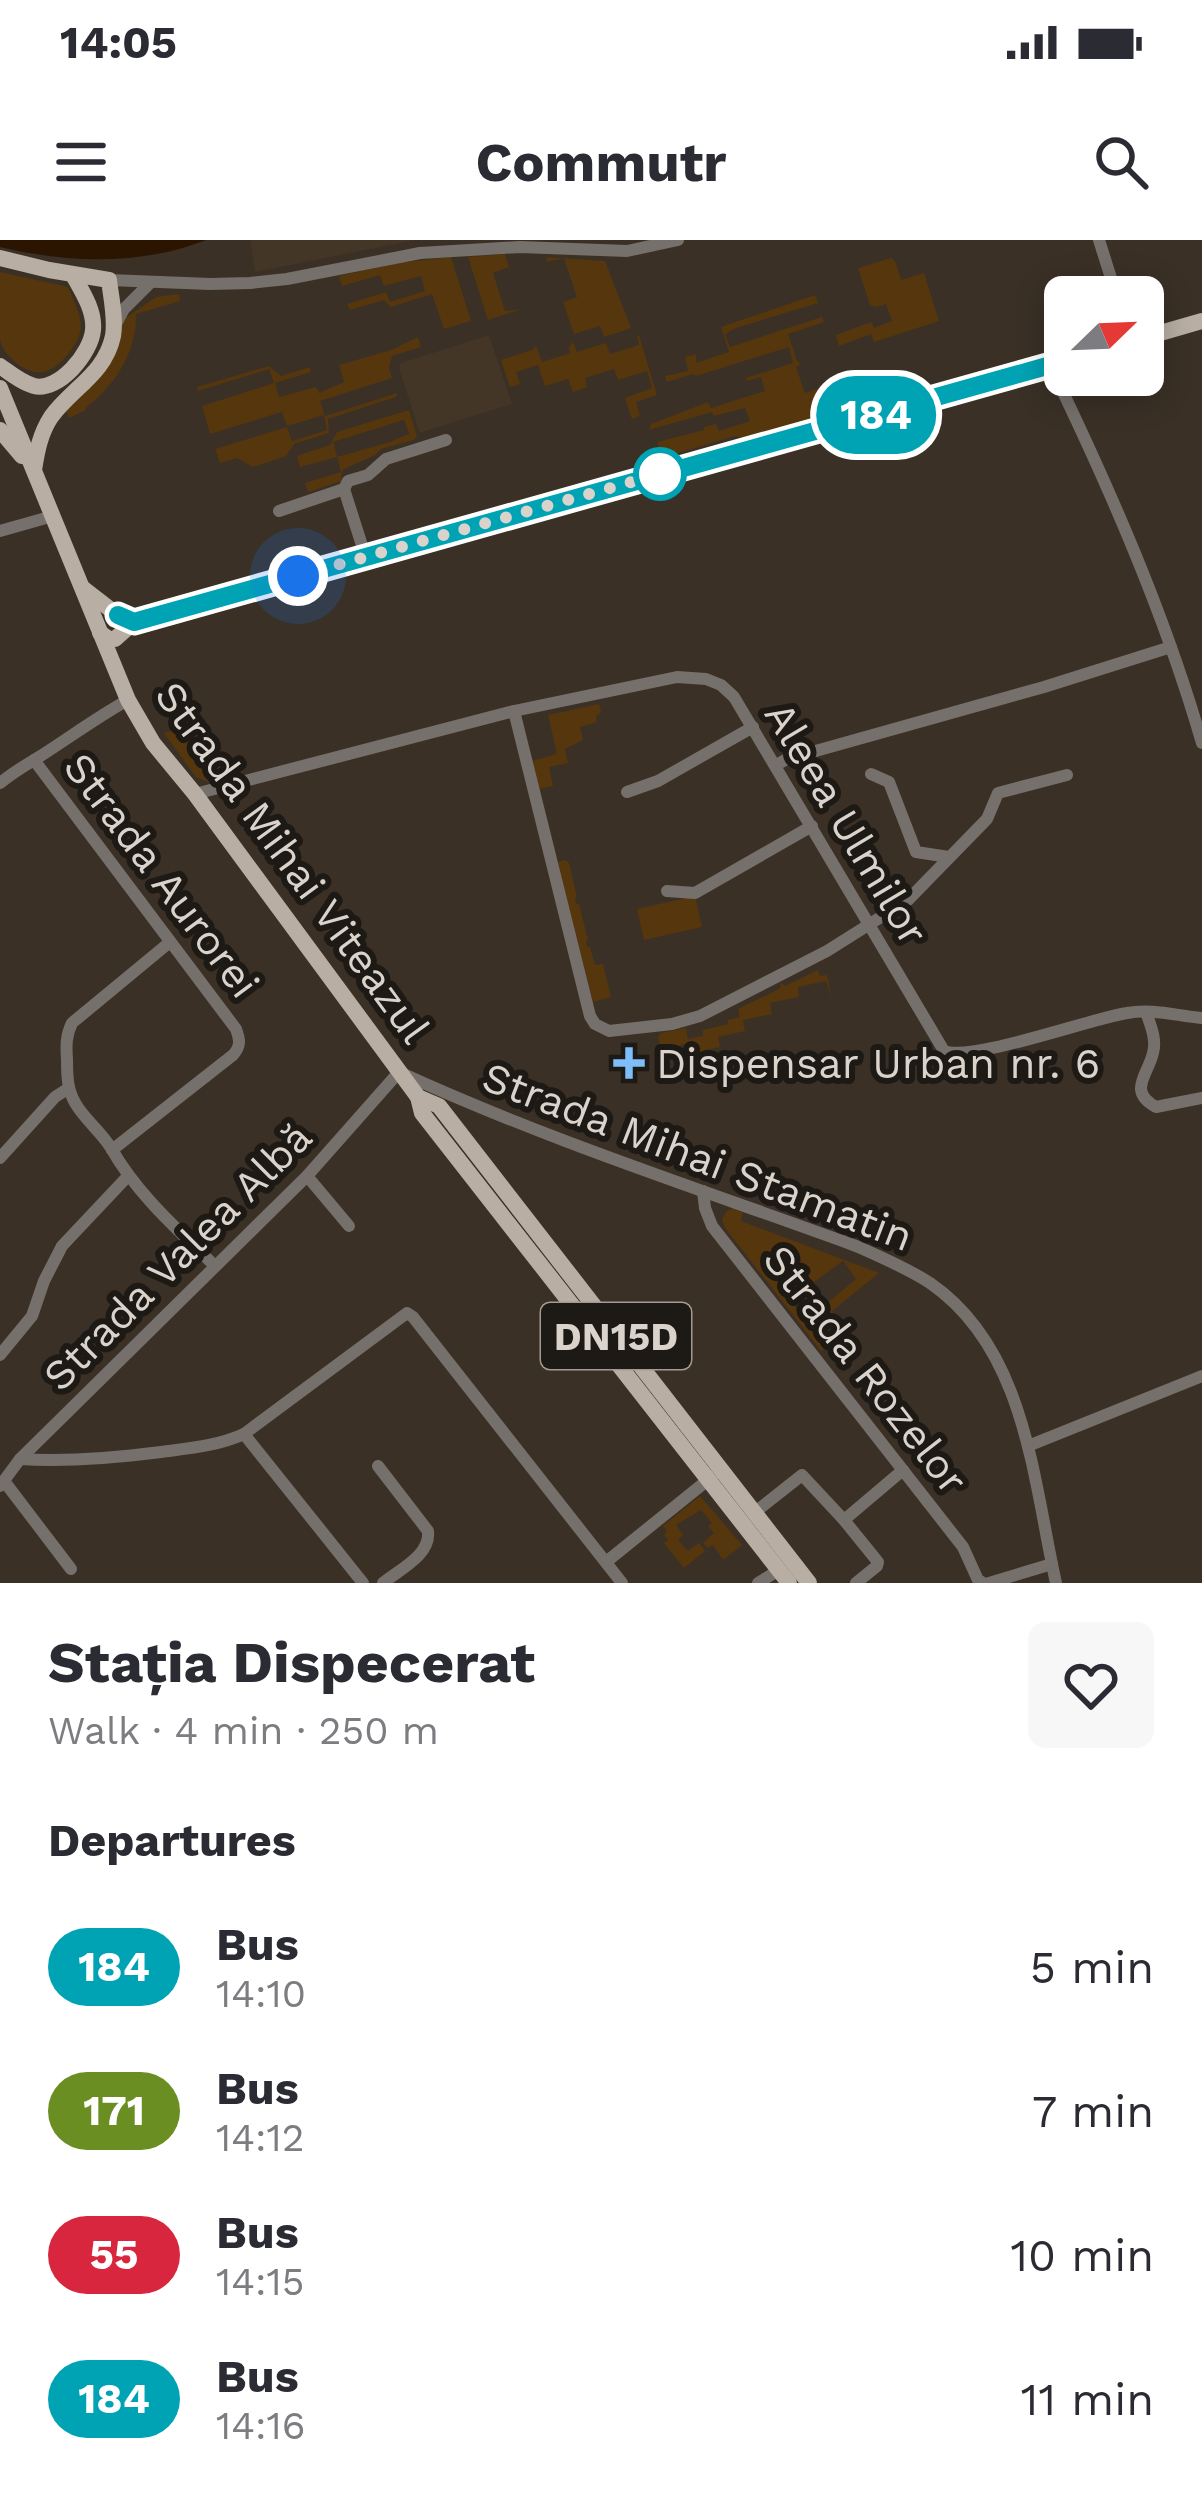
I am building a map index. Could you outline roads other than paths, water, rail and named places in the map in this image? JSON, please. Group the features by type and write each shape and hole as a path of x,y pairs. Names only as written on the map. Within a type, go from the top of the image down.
{"main road":[{"path":"0,258 109,280 114,331 106,356 44,429 34,470"},
{"path":"0,366 41,387 58,380 78,361 94,328 74,275"},
{"path":"1164,332 1202,321"},
{"path":"99,630 109,639 122,624 1044,367"},
{"name":"Strada Mihai Viteazul","path":"0,388 128,700 153,743 418,1097 422,1113 714,1476 754,1513 809,1583"},
{"name":"Strada Mihai Viteazul","path":"0,430 34,470"},
{"name":"Strada Mihai Viteazul","path":"83,589 122,624 116,666"},
{"name":"Strada Mihai Viteazul","path":"418,1097 444,1100 784,1577"}],"street":[{"path":"109,280 266,281 448,250 627,251 678,240"},
{"path":"1099,240 1110,276"},
{"path":"114,331 121,312 151,282"},
{"path":"1071,396 1137,555 1202,743"},
{"path":"279,511 344,489 386,459 446,440"},
{"path":"344,489 366,558"},
{"path":"0,531 53,516"},
{"path":"776,765 1171,647"},
{"name":"Aleea Ulmilor","path":"195,794 514,711 694,677 728,691 932,1035 949,1054 1132,1012 1202,1018"},
{"name":"Strada Aurorei","path":"112,1150 239,1048 240,1039 34,760 128,700"},
{"path":"514,711 595,1024 609,1031 700,1016 871,926 908,900 987,818 998,793 1067,775"},
{"path":"627,792 658,781 753,728"},
{"path":"0,783 34,760"},
{"path":"871,774 889,782 916,852 949,857"},
{"path":"667,891 695,893 812,826"},
{"path":"170,943 72,1024 66,1047 69,1088 75,1104 128,1176 215,1266"},
{"path":"1146,1012 1154,1045 1141,1080 1144,1098 1156,1107 1202,1098"},
{"name":"Strada Mihai Stamatin","path":"399,1072 444,1100 856,1246 932,1285 968,1317 1007,1382 1028,1446 1056,1583"},
{"name":"Strada Valea Albă","path":"2,1484 20,1460 307,1176 399,1072"},
{"path":"0,1158 55,1096 69,1088"},
{"path":"0,1355 32,1316 62,1246 128,1176"},
{"path":"307,1176 350,1226"},
{"name":"Strada Rozelor","path":"703,1192 712,1226 963,1547 978,1580 986,1583 1052,1564"},
{"path":"20,1460 65,1462 218,1444 244,1434 407,1313 622,1583"},
{"path":"1028,1446 1202,1376"},
{"path":"244,1434 363,1583"},
{"path":"378,1466 430,1538 425,1549 382,1583"},
{"path":"844,1520 903,1470"},
{"path":"754,1513 802,1475 878,1562 856,1583"},
{"path":"606,1562 714,1476"},
{"path":"2,1484 71,1569"},
{"path":"758,1583 784,1577"}],"place":[{"name":"Dispensar Urban nr. 6","path":"629,1063"}]}
